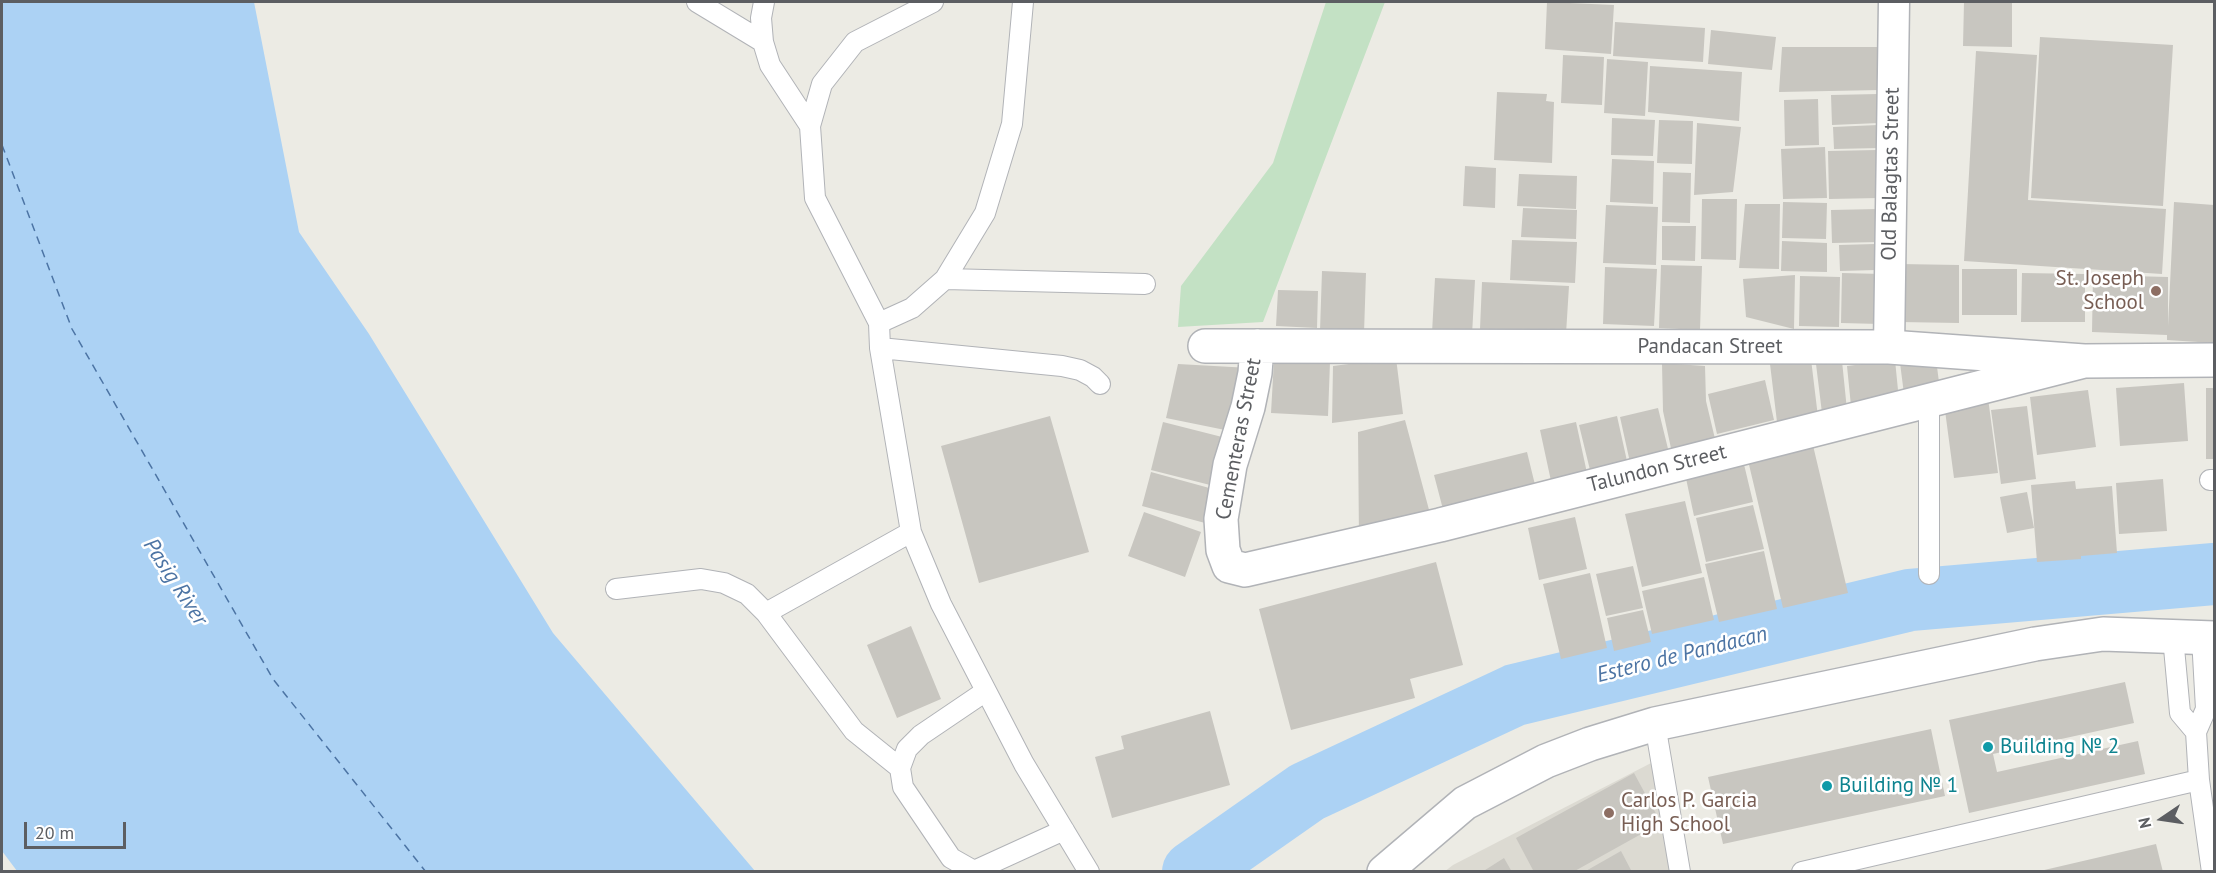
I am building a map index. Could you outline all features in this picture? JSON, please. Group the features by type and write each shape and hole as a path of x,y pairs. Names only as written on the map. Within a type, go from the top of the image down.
{"street":[{"name":"Old Balagtas Street","path":"1889,347 1894,2"},
{"name":"Pandacan Street","path":"1205,346 1889,347 2084,361 2214,360"},
{"name":"Cementeras Street","path":"1229,567 1223,550 1221,519 1230,465 1248,406 1255,373 1257,346"},
{"name":"Talundon Street","path":"1229,567 1245,570 1440,525 2084,361"},
{"path":"1384,872 1465,803 1545,761 1655,724 2035,644 2103,634 2196,638"}],"lane":[{"path":"697,2 763,42"},
{"path":"764,2 761,18 763,42 770,65 810,126"},
{"path":"933,2 855,42 822,84 810,126 815,198 879,323 880,348 911,532 941,604 1024,764 1089,872"},
{"path":"879,323 912,308 945,279 985,213 1012,124 1023,2"},
{"path":"945,279 1145,284"},
{"path":"880,348 1062,366 1080,370 1100,384"},
{"path":"1929,400 1929,574"},
{"path":"766,613 911,532"},
{"path":"616,589 701,579 724,583 747,594 766,613 854,731 900,768"},
{"path":"2196,638 2180,713 2196,732"},
{"path":"2196,638 2206,709 2196,732 2199,780 2212,872"},
{"path":"986,691 921,735 907,749 900,768 903,787 951,858 974,871 1064,830"},
{"path":"1655,724 1680,872"},
{"path":"1802,872 2199,780"}],"shaded area":[{"name":"Carlos P. Garcia High School","path":"1655,761 1674,871 1444,872 1453,865"}],"green space":[{"path":"1326,2 1385,2 1263,322 1178,327 1181,286 1273,163"}],"water":[{"name":"Pasig River","path":"2,2 254,2 299,232 369,334 553,633 755,871 17,871 2,851"}],"building":[{"path":"1547,2 1614,5 1611,54 1545,49"},
{"path":"1964,2 2012,2 2012,47 1963,46"},
{"path":"1615,22 1705,28 1703,62 1613,56"},
{"path":"1711,30 1776,37 1772,70 1708,64"},
{"path":"2040,37 2173,45 2163,206 2031,198"},
{"path":"1782,47 1880,47 1880,90 1779,92"},
{"path":"1976,51 2037,55 2028,200 2166,209 2162,274 1964,261"},
{"path":"1563,55 1604,57 1602,105 1561,103"},
{"path":"1607,59 1648,62 1645,116 1604,113"},
{"path":"1650,66 1742,72 1739,121 1648,112"},
{"path":"1497,92 1547,94 1546,101 1554,102 1552,163 1494,160"},
{"path":"1878,94 1879,123 1832,125 1831,95"},
{"path":"1818,99 1819,145 1785,146 1784,100"},
{"path":"1612,118 1655,120 1653,156 1611,155"},
{"path":"1659,120 1693,121 1692,164 1657,163"},
{"path":"1697,123 1741,127 1733,192 1694,195"},
{"path":"1878,125 1879,148 1834,149 1833,127"},
{"path":"1825,147 1827,198 1783,199 1781,149"},
{"path":"1877,150 1879,198 1829,199 1828,151"},
{"path":"1612,159 1654,161 1653,204 1610,202"},
{"path":"1465,166 1496,168 1495,208 1463,206"},
{"path":"1663,172 1691,173 1690,223 1662,222"},
{"path":"1519,174 1577,176 1576,209 1517,206"},
{"path":"1702,199 1737,199 1736,260 1701,259"},
{"path":"1783,202 1827,203 1826,239 1782,238"},
{"path":"2174,202 2214,205 2214,343 2167,340 2167,335 2092,332 2093,275 2168,277 2168,326"},
{"path":"1745,204 1780,204 1779,269 1739,268"},
{"path":"1606,205 1658,207 1656,265 1603,263"},
{"path":"1523,208 1577,210 1576,239 1521,237"},
{"path":"1878,209 1879,242 1832,243 1831,210"},
{"path":"1662,226 1696,226 1695,261 1662,260"},
{"path":"1512,240 1577,242 1575,283 1510,280"},
{"path":"1782,241 1827,243 1827,272 1781,271"},
{"path":"1875,244 1876,270 1840,271 1839,245"},
{"path":"1900,264 1959,265 1959,323 1900,322"},
{"path":"1661,265 1702,266 1700,330 1659,328"},
{"path":"1605,267 1657,269 1654,326 1603,324"},
{"path":"1962,269 2017,269 2017,315 1962,315"},
{"path":"1322,271 1366,273 1364,333 1320,331"},
{"path":"1842,273 1882,274 1880,324 1841,323"},
{"path":"2022,273 2085,274 2085,322 2021,322"},
{"path":"1795,275 1794,329 1746,317 1743,279"},
{"path":"1800,276 1840,277 1839,327 1799,326"},
{"path":"1435,278 1475,280 1472,335 1432,333"},
{"path":"1482,282 1569,286 1566,334 1480,329"},
{"path":"1278,290 1318,291 1317,328 1276,326"},
{"path":"1396,358 1403,414 1332,423 1333,366"},
{"path":"1811,359 1818,417 1777,422 1770,364"},
{"path":"1936,359 1940,390 1904,394 1900,363"},
{"path":"1274,360 1330,362 1328,416 1271,413"},
{"path":"1895,360 1899,400 1851,406 1847,366"},
{"path":"1842,361 1847,410 1822,413 1816,364"},
{"path":"1662,363 1705,366 1706,401 1716,443 1672,453 1663,411"},
{"path":"1178,364 1250,368 1230,431 1166,418"},
{"path":"1765,380 1774,420 1717,434 1708,394"},
{"path":"2184,383 2188,441 2120,446 2116,388"},
{"path":"2206,388 2214,388 2214,459 2206,459"},
{"path":"2088,390 2096,447 2037,455 2030,397"},
{"path":"1988,398 1998,473 1954,478 1944,403"},
{"path":"2027,406 2036,479 2001,484 1991,410"},
{"path":"1658,408 1670,457 1631,467 1620,417"},
{"path":"1050,416 1089,552 979,583 941,446"},
{"path":"1617,416 1627,461 1590,470 1579,425"},
{"path":"1405,420 1432,521 1359,540 1358,432"},
{"path":"1163,422 1230,439 1218,487 1151,470"},
{"path":"1576,422 1587,473 1551,481 1540,430"},
{"path":"1811,437 1848,593 1783,608 1746,452"},
{"path":"1527,452 1537,493 1445,517 1434,475"},
{"path":"1742,456 1753,502 1694,516 1684,469"},
{"path":"1151,472 1213,489 1205,523 1142,506"},
{"path":"2163,479 2167,531 2119,534 2116,483"},
{"path":"2075,481 2076,489 2112,486 2117,553 2081,556 2081,559 2037,562 2031,485"},
{"path":"2027,492 2034,528 2007,533 2000,497"},
{"path":"1685,501 1702,573 1642,587 1625,514"},
{"path":"1753,505 1764,549 1706,562 1696,518"},
{"path":"1144,512 1201,532 1185,577 1128,556"},
{"path":"1575,517 1587,569 1539,580 1528,528"},
{"path":"1764,551 1777,609 1719,622 1705,564"},
{"path":"1436,562 1463,665 1410,679 1415,698 1291,730 1259,609"},
{"path":"1633,566 1643,608 1606,616 1596,574"},
{"path":"1590,573 1607,648 1561,659 1543,584"},
{"path":"1704,577 1714,620 1652,634 1642,591"},
{"path":"1643,610 1651,642 1614,651 1607,618"},
{"path":"911,626 941,699 897,718 867,645"},
{"name":"Building № 2","path":"2125,682 2134,723 1993,754 1997,772 2138,741 2145,774 1969,813 1949,720"},
{"path":"1210,711 1230,785 1112,818 1095,757 1124,749 1121,736"},
{"name":"Building № 1","path":"1931,729 1945,796 1723,844 1708,777"},
{"path":"1634,773 1661,823 1573,872 1534,872 1516,838"},
{"path":"2156,844 2163,872 2040,872 2040,871"},
{"path":"1621,851 1632,872 1584,872"},
{"path":"1504,858 1512,872 1482,872"}],"waterway":[{"name":"Estero de Pandacan","path":"1193,872 1307,792 1515,695 1910,600 2214,574"}],"ferry route":[{"path":"2,145 72,329 273,679 426,872"}],"place":[{"name":"St. Joseph School","path":"2156,291"},
{"name":"Building № 2","path":"1988,747"},
{"name":"Building № 1","path":"1827,786"},
{"name":"Carlos P. Garcia High School","path":"1609,813"}]}
